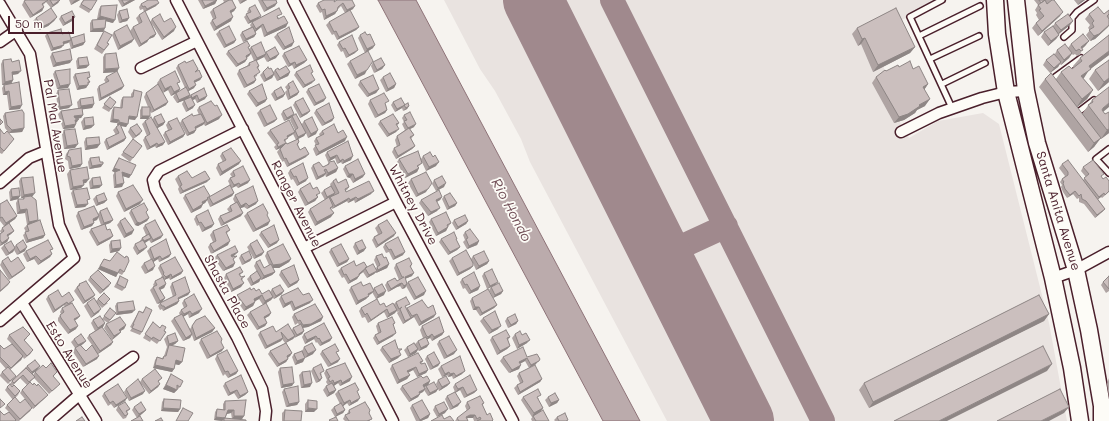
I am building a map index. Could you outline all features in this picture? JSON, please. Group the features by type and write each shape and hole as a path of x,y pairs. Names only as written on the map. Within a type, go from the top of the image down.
{"main road":[{"name":"Santa Anita Avenue","path":"995,0 997,34 1006,92 1053,278 1072,368 1080,421"},
{"name":"Santa Anita Avenue","path":"1016,0 1026,91 1037,143 1076,270 1090,330 1102,406 1102,421"}],"street":[{"name":"Ranger Avenue","path":"176,0 244,129 393,421"},
{"name":"Whitney Drive","path":"293,0 396,202 513,421"},
{"name":"Pal Mal Avenue","path":"0,4 17,30 30,54 59,225 74,258 22,303"},
{"path":"0,42 17,30"},
{"path":"141,68 197,41"},
{"path":"901,132 952,108 982,98 1006,92 1026,91"},
{"name":"Shasta Place","path":"244,129 172,163 159,171 153,180 155,189 237,337 262,389 266,411 265,421"},
{"path":"0,183 29,158 46,151"},
{"path":"304,248 396,202"},
{"path":"1053,278 1076,270 1109,252"},
{"path":"0,321 22,303"},
{"name":"Esto Avenue","path":"22,303 96,421"},
{"path":"49,421 79,395 133,357"}],"lane":[{"path":"942,0 910,17 952,108"},
{"path":"1064,37 1072,30 1072,18 1077,12 1094,0"},
{"path":"919,36 980,6"},
{"path":"930,59 979,36"},
{"path":"1054,87 1051,80 1086,54"},
{"path":"942,84 985,63"},
{"path":"1081,119 1077,113 1098,97"},
{"path":"1109,149 1096,159 1109,173"}],"shaded area":[{"path":"444,0 939,0 874,35 901,125 909,138 938,121 983,113 999,124 1049,323 1067,421 667,421 530,162 521,139 495,91 480,69"}],"water":[{"name":"Rio Hondo","path":"378,0 416,0 640,421 603,421"}],"building":[{"path":"48,0 42,4 44,7 33,15 24,1"},
{"path":"50,0 60,0 53,5"},
{"path":"84,0 97,0 91,10 81,4"},
{"path":"122,0 131,0 124,4"},
{"path":"148,0 157,0 159,3 147,9 141,4"},
{"path":"202,0 217,0 205,6"},
{"path":"229,0 232,0 236,8 230,11 233,17 216,27 212,20 216,18 213,9"},
{"path":"262,0 276,0 277,3 267,8"},
{"path":"324,0 335,0 334,2 337,0 352,0 355,6 347,10 343,3 338,7 337,11 326,16 325,9 322,10 318,3"},
{"path":"1045,0 1047,4 1054,0 1063,12 1042,31 1036,23 1044,16 1039,10 1041,9 1038,5"},
{"path":"117,5 115,20 100,16 101,6"},
{"path":"255,5 261,16 250,21 246,14 251,12 249,8"},
{"path":"1098,7 1104,14 1109,10 1109,14 1107,16 1109,19 1109,25 1099,34 1094,36 1089,30 1094,27 1092,23 1094,21 1089,14"},
{"path":"51,8 57,17 42,27 36,18"},
{"path":"279,8 282,14 277,16 278,19 284,16 288,23 267,33 263,24 256,29 252,22"},
{"path":"896,8 915,47 878,65 865,38 862,39 857,28"},
{"path":"127,9 129,18 122,20 119,11"},
{"path":"350,10 359,27 339,37 336,31 334,32 329,22"},
{"path":"72,11 75,17 65,23 61,16"},
{"path":"145,11 156,34 141,44 133,27 142,22 139,15"},
{"path":"160,14 164,22 171,18 176,27 164,37 152,19"},
{"path":"1068,14 1073,21 1061,30 1055,23"},
{"path":"106,19 105,28 93,29 92,20"},
{"path":"127,25 134,39 120,46 114,32"},
{"path":"229,26 236,40 226,45 219,31"},
{"path":"1053,26 1059,35 1051,41 1044,32"},
{"path":"253,27 256,34 246,39 242,32"},
{"path":"289,27 294,42 285,47 277,34"},
{"path":"61,29 62,34 69,32 71,40 63,42 64,45 53,48 47,33"},
{"path":"104,31 112,35 107,43 109,44 104,50 97,45"},
{"path":"365,32 367,35 370,34 375,45 367,49 360,35"},
{"path":"84,34 85,42 73,46 71,38"},
{"path":"1083,34 1089,41 1081,47 1083,50 1081,51 1079,49 1076,51 1071,44"},
{"path":"352,35 358,50 349,55 339,42"},
{"path":"1109,35 1109,51 1089,66 1091,69 1081,76 1093,90 1082,99 1061,72 1069,66 1072,69 1082,61 1080,58"},
{"path":"247,41 250,46 248,47 251,53 246,56 247,59 238,64 228,51"},
{"path":"261,42 266,54 257,58 251,47"},
{"path":"1065,44 1072,53 1064,60 1057,50"},
{"path":"299,46 307,60 296,65 295,62 290,64 284,53"},
{"path":"275,47 279,54 270,59 266,52"},
{"path":"70,49 72,60 56,63 52,53"},
{"path":"368,51 373,61 367,70 357,75 350,61"},
{"path":"116,53 119,68 105,69 105,54"},
{"path":"1054,54 1061,62 1054,68 1046,60"},
{"path":"87,57 89,65 79,66 78,58"},
{"path":"381,58 385,65 377,70 373,62"},
{"path":"11,59 12,62 19,60 21,71 12,72 13,80 5,82 3,60"},
{"path":"193,60 198,69 195,72 199,70 202,77 194,81 196,85 189,89 178,65 185,61 186,63"},
{"path":"256,60 259,66 257,67 260,72 254,76 256,80 247,85 239,70 250,65 249,63"},
{"path":"1109,60 1109,78 1104,82 1095,70"},
{"path":"910,61 913,69 919,66 928,84 923,87 930,99 919,105 920,106 908,114 899,117 876,77 885,70 886,71 898,65 899,67"},
{"path":"310,65 313,72 311,73 315,80 305,85 296,72"},
{"path":"286,66 290,72 280,78 275,70 278,68 279,70"},
{"path":"268,67 269,69 271,68 274,74 266,79 263,72"},
{"path":"70,69 70,84 60,86 55,71"},
{"path":"117,71 124,86 101,98 99,86 109,81 106,77"},
{"path":"175,71 180,82 177,83 180,89 174,92 171,86 165,89 160,79"},
{"path":"89,72 90,77 87,78 90,82 88,82 88,85 79,86 75,74"},
{"path":"390,73 396,84 388,89 383,77"},
{"path":"1051,73 1101,138 1094,143 1045,79"},
{"path":"373,75 379,89 369,94 360,81"},
{"path":"293,81 299,92 290,97 288,89 290,88 288,84"},
{"path":"19,82 22,105 11,107 9,91 5,92 4,85"},
{"path":"158,84 168,102 154,110 146,93"},
{"path":"262,84 267,99 258,103 249,91"},
{"path":"319,84 326,98 316,103 308,89"},
{"path":"186,87 190,95 179,100 176,93"},
{"path":"281,87 285,94 277,98 274,91"},
{"path":"1109,87 1109,103 1102,110 1105,114 1109,112 1109,129 1107,130 1088,105"},
{"path":"204,88 207,96 199,100 197,95 192,98 191,95"},
{"path":"69,89 72,105 60,107 58,90"},
{"path":"134,90 142,92 137,117 129,116 128,124 113,119 114,107 122,108 123,97 133,97"},
{"path":"384,93 389,101 385,103 387,110 378,115 370,100"},
{"path":"93,97 94,104 81,106 80,99"},
{"path":"110,97 116,102 111,109 104,104"},
{"path":"191,97 195,105 188,109 184,100"},
{"path":"303,98 310,111 302,115 295,102"},
{"path":"401,98 405,105 397,109 393,102"},
{"path":"211,101 215,106 217,105 222,115 207,123 199,107"},
{"path":"329,103 334,118 325,123 316,110"},
{"path":"408,103 409,106 406,108 404,105"},
{"path":"270,105 277,119 267,124 260,110"},
{"path":"142,107 150,107 150,116 142,116"},
{"path":"291,107 294,114 287,118 283,111"},
{"path":"82,108 83,115 74,116 75,118 79,119 75,120 76,124 65,126 61,111"},
{"path":"22,110 24,113 24,128 12,130 7,125 5,113"},
{"path":"410,112 416,124 408,128 404,121 407,120 404,115"},
{"path":"161,114 165,122 158,125 154,117"},
{"path":"192,114 193,116 201,114 205,122 195,127 196,130 189,133 182,120"},
{"path":"296,114 306,133 298,137 295,130 298,128 292,116"},
{"path":"393,114 399,123 396,124 399,129 389,134 380,121"},
{"path":"93,117 94,125 85,126 84,118"},
{"path":"151,117 165,142 158,145 157,143 150,147 145,137 150,134 145,121"},
{"path":"312,117 318,130 311,134 304,121"},
{"path":"177,118 185,134 170,142 165,132 172,129 168,122"},
{"path":"289,120 295,132 287,136 288,138 284,140 287,144 298,139 299,142 297,144 300,150 305,147 309,154 289,164 286,158 284,159 280,149 286,143 278,147 277,144 279,143 270,130"},
{"path":"120,124 126,138 109,147 106,139 119,133 116,127"},
{"path":"137,124 142,131 136,136 130,128"},
{"path":"334,124 338,133 343,130 347,137 319,152 315,145 319,144 316,138 324,134 322,131"},
{"path":"409,128 414,135 410,137 415,146 398,156 394,148 400,145 397,136"},
{"path":"0,129 4,134 7,131 14,139 4,151 0,147"},
{"path":"75,129 78,144 67,146 64,130"},
{"path":"99,137 100,144 87,146 86,138"},
{"path":"133,139 142,146 133,158 123,152"},
{"path":"348,141 353,156 344,161 343,159 340,161 337,155 330,158 327,152"},
{"path":"81,148 82,164 72,166 70,157 67,156 69,150"},
{"path":"231,148 241,161 222,172 218,164 226,160 222,153"},
{"path":"418,151 422,163 417,166 419,168 408,174 399,159"},
{"path":"430,152 433,157 435,155 439,162 429,167 423,156"},
{"path":"99,157 100,162 103,162 103,164 92,166 90,158"},
{"path":"119,158 136,165 131,175 122,172 124,183 116,185 115,172 120,170 114,168"},
{"path":"358,159 365,174 355,179 353,174 349,174 345,166"},
{"path":"1068,160 1105,209 1097,215 1086,201 1082,199 1081,194 1079,196 1075,191 1070,195 1065,189 1062,179 1068,175 1068,172 1062,164"},
{"path":"1093,160 1104,174 1101,176 1103,179 1106,177 1109,181 1109,191 1105,195 1104,193 1099,197 1084,178 1089,174 1083,167"},
{"path":"334,161 338,168 328,173 326,169 324,170 326,173 318,177 313,165 319,162 323,167 329,164 329,162"},
{"path":"303,163 308,178 299,183 296,176 294,177 290,170"},
{"path":"243,166 250,180 240,185 239,183 234,185 230,178 235,176 233,171"},
{"path":"87,167 89,179 83,180 84,185 73,187 70,170"},
{"path":"187,171 192,178 205,171 210,179 183,191 180,186 182,185 178,176"},
{"path":"426,172 432,183 428,189 418,194 411,179"},
{"path":"442,176 446,183 438,188 434,180"},
{"path":"33,177 35,193 24,195 21,178"},
{"path":"100,177 102,185 93,186 92,178"},
{"path":"336,179 338,183 346,179 349,187 345,189 346,192 369,181 374,191 358,199 356,197 350,200 349,198 335,206 330,197 339,193 333,181"},
{"path":"310,183 313,189 317,187 320,193 316,195 318,197 308,203 300,189"},
{"path":"133,185 143,200 126,209 118,192"},
{"path":"230,185 234,193 213,204 209,197"},
{"path":"204,186 210,196 202,202 203,204 193,210 185,195"},
{"path":"253,186 258,201 249,206 246,203 241,206 235,195"},
{"path":"331,186 335,193 327,197 324,190"},
{"path":"19,188 20,196 12,197 11,189"},
{"path":"87,188 90,199 87,200 88,204 77,205 73,190"},
{"path":"439,190 442,197 436,200 440,208 431,212 421,200"},
{"path":"104,193 107,200 98,203 96,196"},
{"path":"450,193 457,203 449,207 444,196"},
{"path":"31,196 36,200 38,220 29,222 27,209 20,210 18,199 24,199 24,197"},
{"path":"329,197 333,206 330,208 334,213 317,222 310,209"},
{"path":"7,200 17,216 6,223 2,217 0,218 0,204"},
{"path":"237,202 243,213 224,223 220,216 232,211 230,206"},
{"path":"144,203 148,210 146,212 149,218 140,223 137,222 131,210"},
{"path":"263,204 270,221 256,229 247,213"},
{"path":"94,206 99,216 93,219 94,223 84,227 78,212"},
{"path":"107,208 113,220 104,223 100,211"},
{"path":"208,210 214,224 205,228 201,222 199,223 196,216"},
{"path":"446,212 451,223 447,225 448,227 438,233 431,219"},
{"path":"465,215 468,221 458,227 454,220"},
{"path":"125,218 134,230 126,234 120,221"},
{"path":"40,220 45,235 28,240 25,232 29,231 27,225"},
{"path":"155,220 163,235 153,240 145,225"},
{"path":"387,220 396,233 378,245 374,237 382,233 378,225"},
{"path":"9,223 14,231 7,235 9,238 2,243 0,240 0,234 4,231 2,228"},
{"path":"105,224 107,230 110,229 113,236 99,243 91,229"},
{"path":"227,225 230,230 226,232 230,241 214,251 210,244 216,241 213,231"},
{"path":"274,225 279,240 270,245 261,232"},
{"path":"470,229 479,241 469,246 466,239 468,238 465,232"},
{"path":"454,232 460,247 450,252 441,239"},
{"path":"149,234 151,238 144,241 142,238"},
{"path":"398,237 405,252 395,257 391,249 389,250 385,244"},
{"path":"166,239 171,254 162,259 160,256 154,259 150,248"},
{"path":"23,240 27,247 20,252 16,245"},
{"path":"48,240 53,249 50,250 52,254 41,261 36,256 30,259 26,251"},
{"path":"120,240 121,248 112,249 111,241"},
{"path":"143,240 147,247 139,251 135,244"},
{"path":"257,240 264,252 256,256 250,244"},
{"path":"362,240 366,248 359,251 355,243"},
{"path":"11,241 15,248 9,253 4,245"},
{"path":"283,244 291,259 281,264 273,265 267,252"},
{"path":"341,244 349,259 339,264 331,249"},
{"path":"235,246 238,252 231,255 232,257 237,256 233,259 235,263 226,268 217,255"},
{"path":"466,250 473,263 473,266 459,273 452,258"},
{"path":"249,251 252,258 245,262 241,255"},
{"path":"484,251 489,261 479,266 473,256"},
{"path":"117,252 125,258 126,256 128,257 129,261 124,272 120,269 118,273 100,266 104,259 110,261"},
{"path":"382,254 384,258 386,257 389,264 378,270 377,267 380,265 376,256"},
{"path":"8,257 11,262 18,257 25,268 12,277 2,261"},
{"path":"175,257 183,271 172,277 171,274 166,277 163,274 164,273 160,265"},
{"path":"409,258 412,264 410,266 414,273 405,277 407,284 404,286 402,283 391,289 387,282 395,278 397,281 404,277 402,277 396,264"},
{"path":"152,259 155,266 148,271 144,263"},
{"path":"260,260 264,268 271,264 275,272 264,276 256,262"},
{"path":"354,261 356,266 364,262 367,267 359,274 359,276 350,281 346,274 344,275 341,268"},
{"path":"373,264 377,271 369,275 365,268"},
{"path":"294,265 299,280 290,285 281,271"},
{"path":"240,267 243,272 239,274 241,277 245,276 241,279 244,283 233,289 226,274"},
{"path":"492,269 498,282 490,286 484,273"},
{"path":"0,270 10,282 0,291"},
{"path":"98,270 111,283 103,290 90,277"},
{"path":"257,271 261,278 253,283 250,276"},
{"path":"474,272 480,286 471,291 462,279"},
{"path":"120,276 128,280 125,288 117,284"},
{"path":"1109,276 1109,289 1103,282"},
{"path":"163,277 166,284 159,288 165,298 160,301 153,287 157,285 155,281"},
{"path":"185,277 190,292 178,298 179,301 165,308 162,306 160,303 176,295 172,283"},
{"path":"418,277 426,291 416,297 408,282"},
{"path":"86,281 95,295 85,301 77,287 80,285 79,284"},
{"path":"361,282 363,286 370,283 374,291 368,294 369,296 358,301 351,287"},
{"path":"499,283 503,291 495,295 491,287"},
{"path":"382,284 386,291 378,295 374,288"},
{"path":"280,285 284,291 276,296 272,289"},
{"path":"250,288 251,290 254,288 256,291 259,289 262,294 269,290 273,297 265,301 262,295 254,299 255,302 246,307 237,295"},
{"path":"298,288 303,295 309,293 313,300 295,308 292,301 285,304 281,296"},
{"path":"488,289 497,305 482,313 479,307 475,307 472,298"},
{"path":"58,290 62,297 69,292 74,300 68,304 67,302 55,310 48,296"},
{"path":"104,293 110,299 104,305 98,299"},
{"path":"194,294 202,309 192,314 190,311 184,314 181,310 187,306 184,300"},
{"path":"1039,295 1049,314 873,402 864,383"},
{"path":"406,297 410,304 405,306 411,318 405,321 400,309 402,307 399,309 396,302"},
{"path":"94,298 101,309 94,314 87,303"},
{"path":"377,299 380,305 384,303 386,307 393,303 397,310 389,314 387,309 371,320 367,313 365,315 361,308"},
{"path":"422,300 428,308 433,305 436,314 421,322 417,314 412,316 407,308"},
{"path":"133,301 135,310 118,312 117,303"},
{"path":"72,303 80,316 74,319 78,326 70,330 60,315 64,312 62,308"},
{"path":"266,303 271,313 264,317 267,323 259,327 250,312"},
{"path":"315,304 323,317 311,324 303,325 300,320 298,321 294,314"},
{"path":"146,307 152,310 142,332 132,328 139,311 143,313"},
{"path":"110,308 116,313 110,320 104,316"},
{"path":"495,311 501,326 492,330 483,318"},
{"path":"182,314 192,334 186,338 174,318"},
{"path":"515,314 518,321 511,325 507,318"},
{"path":"100,316 105,323 98,328 93,320"},
{"path":"205,316 215,328 196,338 192,326 196,320"},
{"path":"120,317 126,325 119,330 121,332 114,336 106,324"},
{"path":"392,317 395,323 393,324 396,333 379,342 375,335 381,332 378,323"},
{"path":"439,317 444,332 434,337 432,334 428,337 422,326"},
{"path":"153,322 160,328 162,325 166,327 164,331 166,332 160,341 153,337 152,339 145,334"},
{"path":"324,323 332,338 322,343 316,336 307,340 304,334"},
{"path":"288,324 295,336 288,340 281,332 283,338 267,346 260,332 273,326 276,332"},
{"path":"301,324 304,331 297,335 293,328"},
{"path":"23,327 30,334 24,340 33,350 27,356 9,335"},
{"path":"102,327 113,342 100,351 89,335"},
{"path":"506,330 510,337 507,338 510,346 500,351 492,337"},
{"path":"217,331 222,339 221,342 224,348 210,356 201,339"},
{"path":"520,331 522,335 526,333 530,340 519,345 515,334"},
{"path":"175,333 178,341 169,344 167,336"},
{"path":"81,334 86,341 78,345 74,339"},
{"path":"449,336 457,350 447,356 439,341"},
{"path":"426,337 429,344 421,348 418,341"},
{"path":"395,340 398,349 402,349 399,351 401,355 391,359 382,347"},
{"path":"286,343 292,353 287,356 288,359 279,364 270,351"},
{"path":"312,343 316,350 308,354 304,347"},
{"path":"414,343 418,349 410,354 407,347"},
{"path":"12,344 23,356 11,368 0,357 0,345 4,349"},
{"path":"335,344 339,351 336,352 340,359 331,364 322,351"},
{"path":"80,345 86,351 92,345 99,356 86,364 75,348"},
{"path":"169,345 185,348 182,362 176,360 174,369 155,365 157,357 163,359 164,356 166,356"},
{"path":"1043,346 1052,364 939,421 894,421"},
{"path":"523,347 527,357 537,354 540,359 531,365 527,358 519,362 521,365 512,370 503,357"},
{"path":"227,350 238,371 230,375 228,371 225,372 217,355"},
{"path":"302,351 305,358 297,361 294,354"},
{"path":"434,352 440,363 433,367 427,356"},
{"path":"418,353 423,361 420,362 421,364 425,363 428,370 419,374 416,367 407,371 410,375 399,380 392,365"},
{"path":"460,356 465,371 456,376 454,373 450,374 449,372 445,374 441,366"},
{"path":"35,360 40,366 32,372 27,366"},
{"path":"51,363 57,372 53,376 60,384 52,391 35,372 43,365 46,368"},
{"path":"345,363 352,377 342,383 341,380 334,383 333,380 330,382 328,378 330,377 326,370"},
{"path":"321,364 324,371 320,373 322,378 319,380 313,368"},
{"path":"535,365 542,379 520,392 517,385 523,382 519,373"},
{"path":"8,367 16,376 10,381 2,372"},
{"path":"292,367 294,383 283,385 280,368"},
{"path":"26,368 35,377 29,382 23,375 14,383 12,381"},
{"path":"155,369 162,378 158,381 160,384 151,391 142,379"},
{"path":"310,371 312,383 304,385 302,372"},
{"path":"171,374 183,381 180,387 177,385 177,390 166,385"},
{"path":"241,375 248,392 240,396 237,390 230,393 225,383"},
{"path":"470,375 477,390 467,395 463,387 458,389 455,384"},
{"path":"421,376 423,378 427,376 430,381 423,385 425,389 419,392 420,394 411,399 402,386"},
{"path":"446,376 450,383 442,387 438,380"},
{"path":"138,379 145,391 131,398 126,389"},
{"path":"30,382 37,386 38,384 48,395 35,406 22,390"},
{"path":"434,382 438,389 430,393 426,386"},
{"path":"332,383 336,390 329,393 326,386"},
{"path":"355,383 359,390 357,391 360,398 351,403 350,400 344,403 338,391"},
{"path":"10,384 12,387 14,385 20,391 15,396 7,387"},
{"path":"118,384 127,398 116,405 113,401 110,403 104,393"},
{"path":"298,386 299,402 289,404 284,389"},
{"path":"538,389 541,395 537,397 543,408 534,413 523,397"},
{"path":"1060,389 1069,407 1041,421 997,421"},
{"path":"455,392 461,402 453,407 447,396"},
{"path":"555,393 559,400 551,403 548,397"},
{"path":"480,396 484,403 482,404 487,415 490,413 493,420 477,421 481,419 480,417 477,419 475,415 470,415 466,417 468,421 459,421 457,418 470,408 467,402"},
{"path":"15,397 20,403 25,399 32,408 20,419 7,405"},
{"path":"0,399 5,404 0,408"},
{"path":"164,399 181,400 180,409 163,408"},
{"path":"246,400 244,416 234,416 234,410 228,410 225,418 216,417 217,409 225,410 225,401"},
{"path":"308,400 317,401 317,409 308,408"},
{"path":"422,400 430,414 420,420 412,405"},
{"path":"125,402 130,409 126,411 128,414 125,416 118,406"},
{"path":"141,402 146,410 139,414 134,407"},
{"path":"365,402 370,410 369,413 372,419 367,421 349,421 345,415 350,413 349,410"},
{"path":"444,402 448,409 439,414 435,406"},
{"path":"341,403 345,410 337,414 334,407"},
{"path":"183,408 193,413 188,421 176,421"},
{"path":"285,410 302,411 301,421 284,421"},
{"path":"543,410 549,421 536,421 533,416"},
{"path":"0,411 4,415 9,412 16,420 0,421"},
{"path":"565,413 568,420 559,421 557,417"},
{"path":"442,415 444,419 450,416 454,421 431,421"},
{"path":"140,416 143,421 131,421"},
{"path":"82,417 85,421 76,421"},
{"path":"336,417 338,421 329,420"},
{"path":"161,418 163,421 155,421"},
{"path":"224,418 246,420 246,421 224,421"}],"taxiway":[{"path":"612,0 823,421"},
{"path":"661,256 726,226"}],"runway":[{"path":"533,0 744,421"}]}
